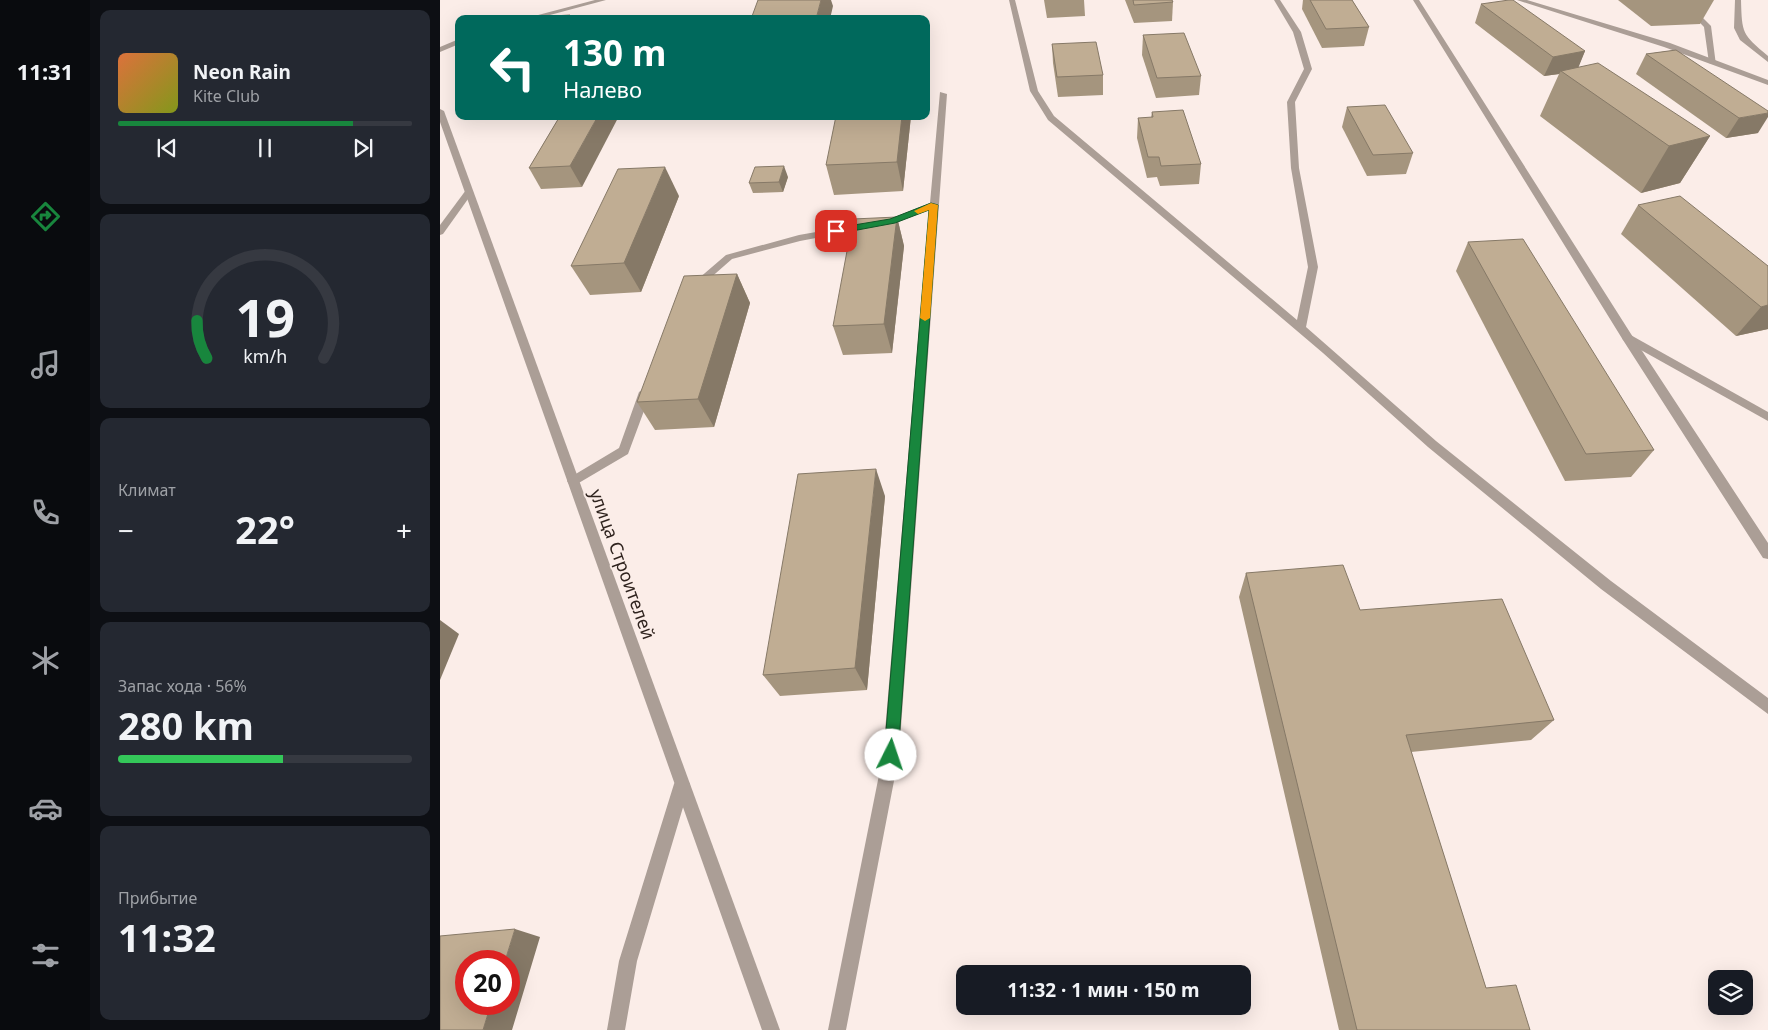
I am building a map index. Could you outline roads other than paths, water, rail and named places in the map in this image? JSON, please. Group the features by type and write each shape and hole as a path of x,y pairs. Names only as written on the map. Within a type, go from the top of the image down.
{"street":[{"path":"542,15 603,0"},
{"path":"1012,0 1034,91 1051,118 1301,328 1432,444 1606,585 1768,707"},
{"path":"1277,0 1296,32 1308,69 1291,102 1295,168 1313,267 1301,328"},
{"path":"1416,0 1627,337 1768,554"},
{"path":"1520,0 1667,45 1768,83"},
{"path":"1682,0 1708,26 1713,63"},
{"path":"1738,0 1738,28 1744,40 1768,60"},
{"path":"440,50 455,44"},
{"path":"837,1030 891,755 942,94"},
{"name":"улица Строителей","path":"440,111 771,1030"},
{"path":"440,232 469,192"},
{"path":"684,295 729,257 799,238 892,221 934,205"},
{"path":"1627,337 1768,417"},
{"path":"573,480 624,451 649,383"},
{"path":"616,1030 628,961 682,784"}]}
